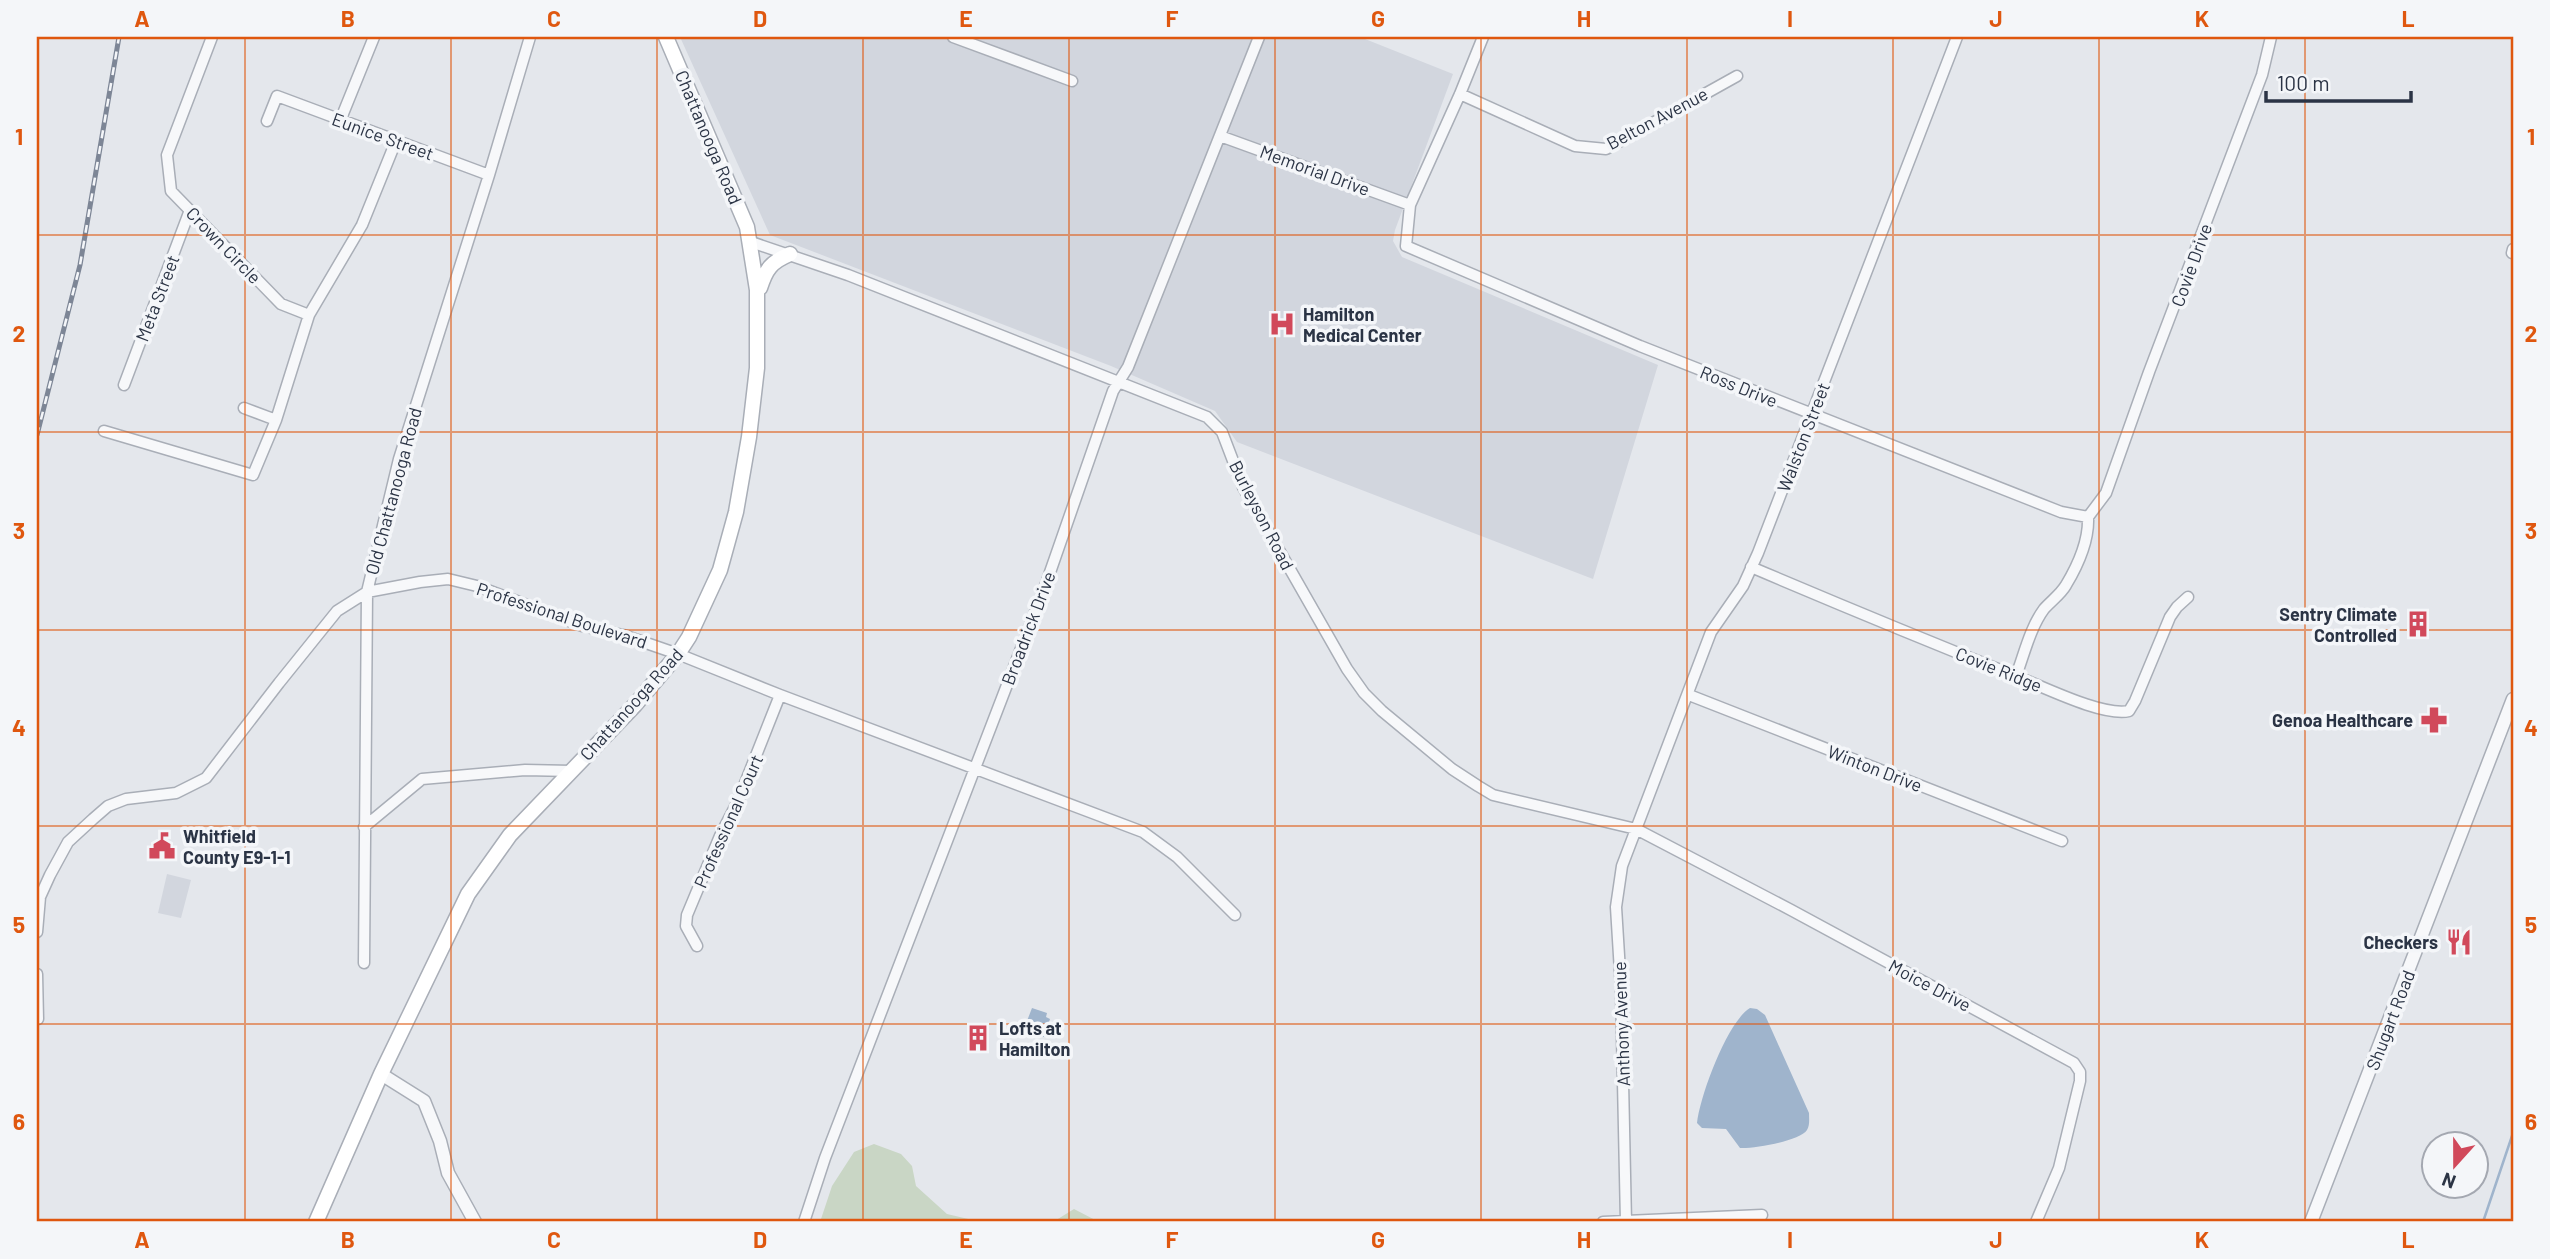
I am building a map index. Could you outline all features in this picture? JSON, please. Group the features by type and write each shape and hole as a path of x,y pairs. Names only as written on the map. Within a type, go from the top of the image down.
{"main road":[{"name":"Chattanooga Road","path":"316,1222 381,1074 468,894 510,835 635,705 678,654 689,637 719,572 736,512 749,437 757,368 758,296 751,242 735,194 666,37"},
{"path":"758,296 766,270 775,260 790,254"}],"street":[{"name":"Crown Circle","path":"212,37 167,155 170,191 281,304 309,315"},
{"path":"340,121 373,37"},
{"name":"Old Chattanooga Road","path":"364,963 367,592 399,459 530,37"},
{"path":"953,37 1072,80"},
{"name":"Broadrick Drive","path":"804,1222 825,1158 1047,581 1113,391 1128,367 1259,37"},
{"path":"1410,205 1483,37"},
{"name":"Walston Street","path":"1636,830 1711,632 1743,586 1751,567 1957,37"},
{"name":"Covie Drive","path":"2088,517 2106,493 2149,372 2260,83 2271,37"},
{"name":"Belton Avenue","path":"1460,94 1575,146 1606,149 1737,76"},
{"name":"Eunice Street","path":"267,121 277,96 489,175"},
{"name":"Memorial Drive","path":"1220,135 1410,205"},
{"path":"103,430 253,475 276,420 309,315 362,225 396,141"},
{"name":"Ross Drive","path":"1410,205 1406,246 1640,346 1812,415 2061,512 2088,517"},
{"name":"Meta Street","path":"124,385 190,210"},
{"name":"Burleyson Road","path":"751,242 790,254 982,327 1207,416 1217,424 1243,487 1347,669 1382,712 1463,778 1493,795 1636,830"},
{"path":"244,408 276,420"},
{"path":"2016,676 2044,610 2066,585 2081,553 2088,529 2088,517"},
{"name":"Covie Ridge","path":"1751,567 1906,633 2104,710 2120,713 2129,711 2135,701 2170,617 2188,597"},
{"name":"Professional Boulevard","path":"37,932 40,897 68,842 108,806 126,799 176,793 206,778 337,611 367,592 448,579 477,586 582,626 623,635 678,654 1143,832 1180,860 1236,915"},
{"name":"Professional Court","path":"697,946 686,926 687,915 720,836 738,801 780,695"},
{"name":"Winton Drive","path":"1689,695 2062,841"},
{"name":"Shugart Road","path":"2311,1222 2513,699"},
{"path":"364,827 422,779 525,770 572,771"},
{"name":"Anthony Avenue","path":"1626,1222 1616,907 1622,866 1636,830"},
{"name":"Moice Drive","path":"1636,830 2074,1063 2080,1072 2077,1093 2059,1168 2036,1222"},
{"path":"37,974 38,1020"},
{"path":"381,1074 424,1101 440,1141 448,1173 475,1222"},
{"path":"1603,1222 1762,1215"}],"shaded area":[{"name":"Hamilton Medical Center","path":"680,37 1360,37 1453,74 1395,230 1393,241 1402,257 1658,365 1593,579 1237,442 1215,411 1111,366 770,235"},
{"path":"167,874 191,880 181,918 158,913"}],"green space":[{"path":"874,1144 901,1154 912,1166 916,1186 947,1214 981,1222 820,1222 832,1186 854,1152"},
{"path":"1074,1209 1099,1222 1053,1222"}],"water":[{"path":"1032,1008 1047,1013 1046,1017 1050,1019 1044,1037 1025,1035 1031,1023 1027,1021"},
{"path":"1750,1008 1765,1015 1809,1113 1809,1126 1803,1134 1786,1141 1740,1148 1726,1129 1702,1128 1697,1123 1709,1078 1724,1043 1732,1028"}],"waterway":[{"path":"2483,1222 2513,1133"}],"railway":[{"path":"37,435 80,265 119,37"}],"place":[{"name":"Hamilton Medical Center","path":"1282,324"},
{"name":"Sentry Climate Controlled","path":"2418,624"},
{"name":"Genoa Healthcare","path":"2434,720"},
{"name":"Whitfield County E9-1-1","path":"162,846"},
{"name":"Checkers","path":"2459,942"},
{"name":"Lofts at Hamilton","path":"978,1038"}]}
